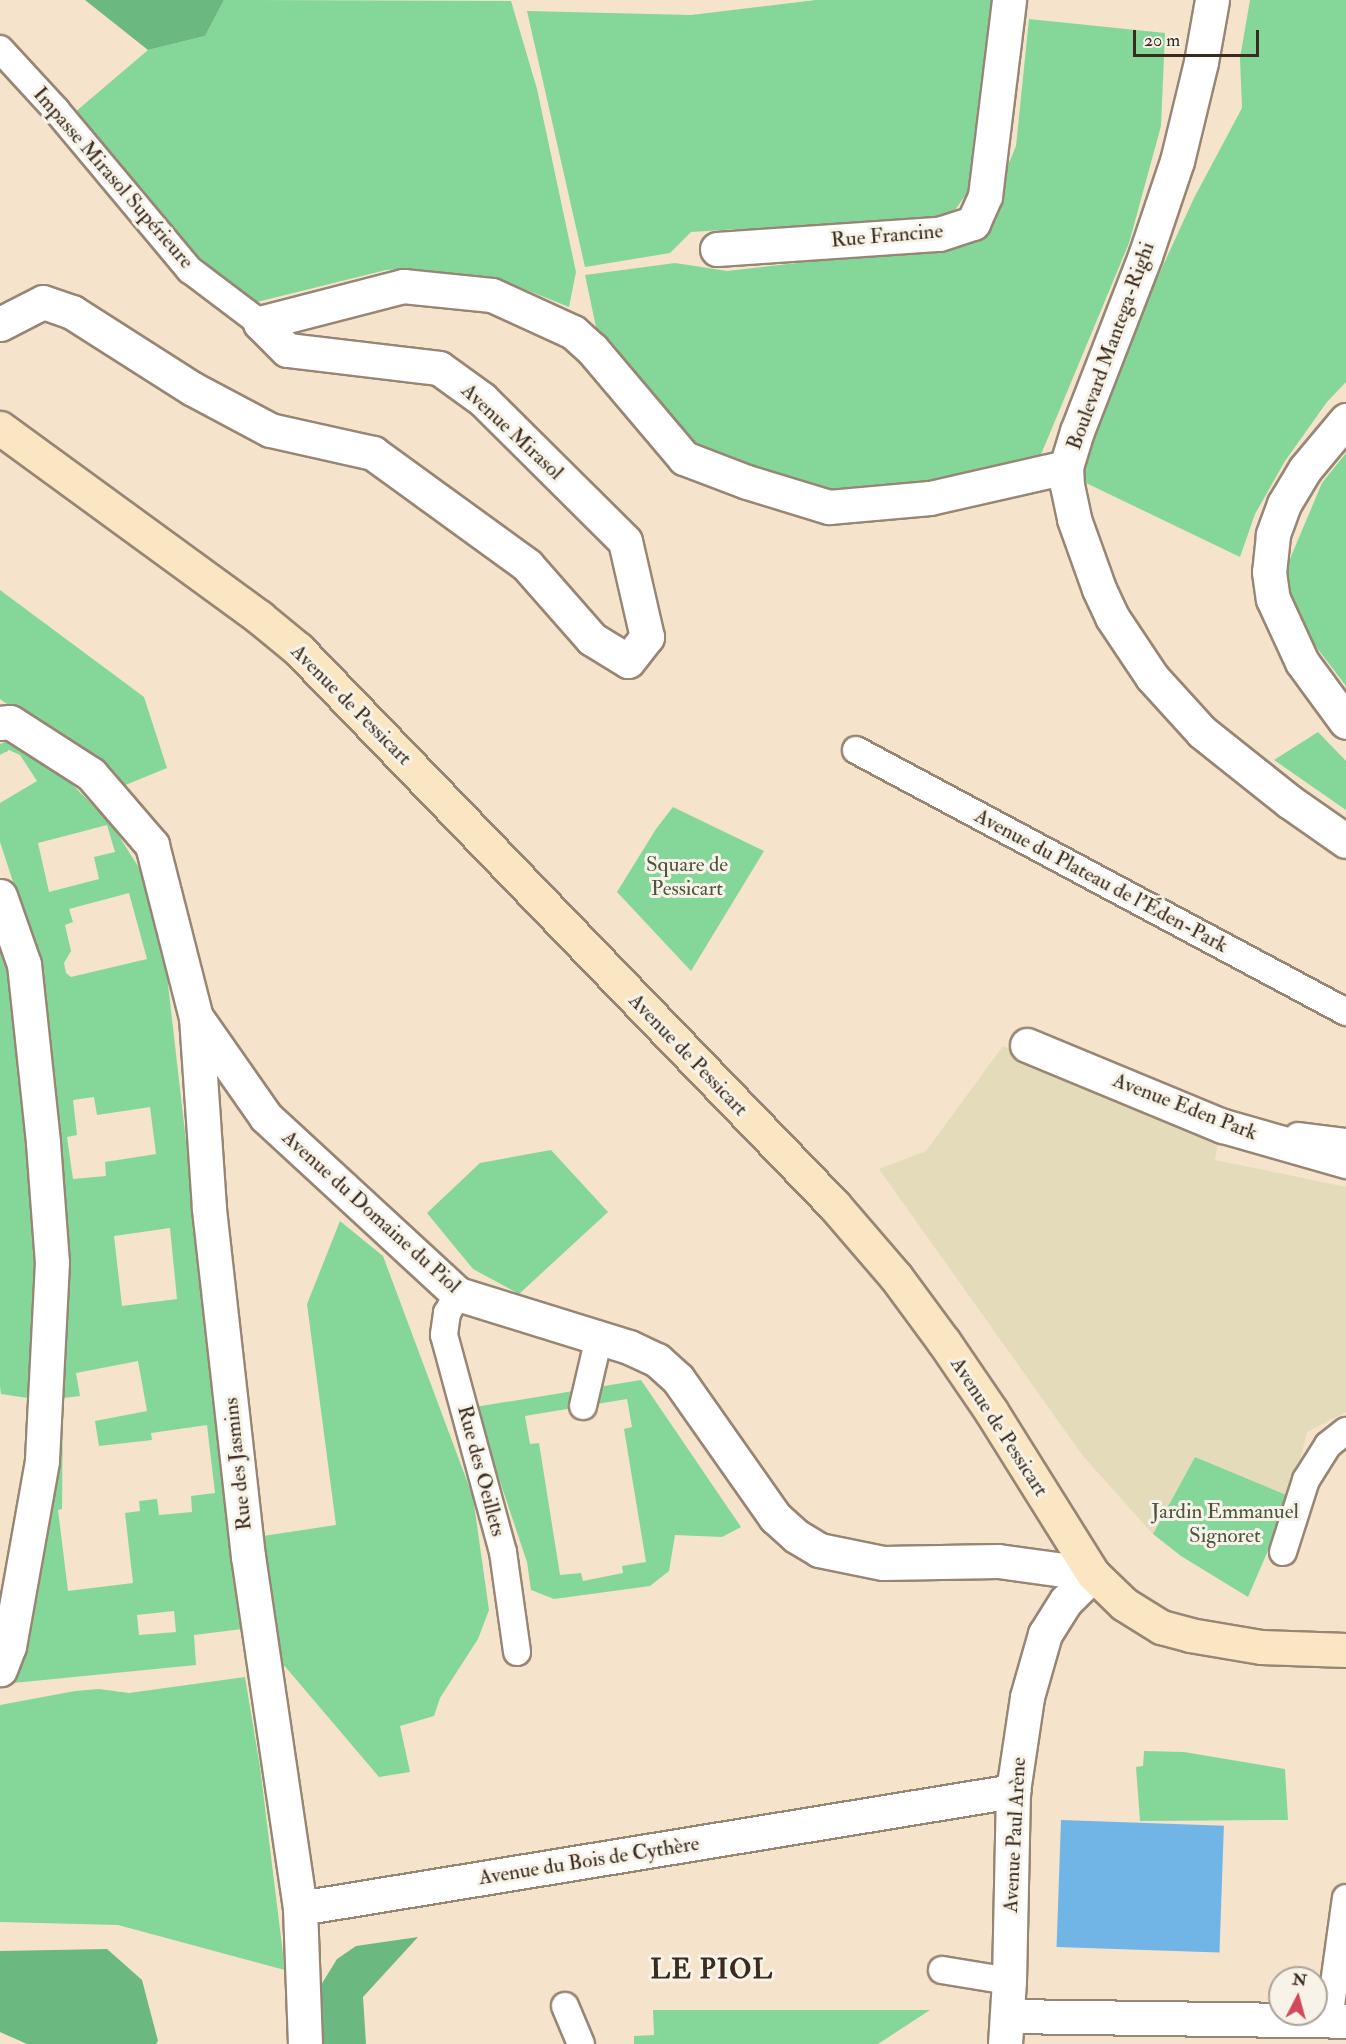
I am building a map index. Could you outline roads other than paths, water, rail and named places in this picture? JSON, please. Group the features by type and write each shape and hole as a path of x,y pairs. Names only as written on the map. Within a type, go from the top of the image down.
{"street":[{"name":"Rue Francine","path":"717,249 939,234 973,223 985,196 1009,0"},
{"name":"Boulevard Mantega-Righi","path":"1212,0 1201,62 1177,161 1145,256 1066,467 1067,485 1074,519 1099,589 1112,617 1152,677 1176,706 1211,739 1290,802 1346,841"},
{"path":"260,323 403,286 492,295 573,332 592,349 684,458 747,482 829,507 930,498 1066,467"},
{"name":"Avenue Mirasol","path":"1,319 43,302 72,312 193,389 270,430 373,453 527,565 592,639 628,661 647,637 625,541 482,399 439,368 287,350 260,323"},
{"path":"1346,420 1305,470 1284,504 1273,535 1269,572 1273,599 1302,662 1346,722"},
{"name":"Avenue de Pessicart","path":"0,428 259,617 298,649 834,1205 896,1277 944,1342 991,1411 1093,1574 1124,1604 1170,1629 1262,1647 1346,1650"},
{"name":"Avenue du Domaine du Piol","path":"0,723 10,722 91,774 152,845 196,1017 266,1117 458,1294 599,1337 657,1360 678,1378 775,1517 796,1536 819,1550 883,1563 998,1561 1093,1574"},
{"path":"0,896 24,964 43,1143 52,1262 42,1461 9,1646 0,1670"},
{"name":"Rue des Jasmins","path":"196,1017 209,1209 248,1556 300,1908"},
{"name":"Avenue Eden Park","path":"1027,1045 1223,1126 1346,1161"},
{"name":"Avenue Paul Arène","path":"1006,2030 1012,1791 1027,1697 1046,1634 1066,1601 1093,1574"},
{"name":"Avenue du Bois de Cythère","path":"300,1908 1012,1791"},
{"path":"300,1908 305,2044"},
{"path":"1006,2030 1338,2020"}],"lane":[{"name":"Impasse Mirasol Supérieure","path":"0,49 56,110 190,270 260,323"},
{"name":"Avenue du Plateau de l'Éden-Park","path":"856,750 1346,1012"},
{"path":"1223,1126 1346,1142"},
{"name":"Rue des Oeillets","path":"458,1294 447,1312 444,1335 503,1552 517,1652"},
{"path":"583,1406 599,1337"},
{"path":"1283,1552 1306,1480 1328,1445 1346,1431"},
{"path":"1338,2020 1346,1898"},
{"path":"942,1970 1009,1981"},
{"path":"565,2006 581,2044"}],"water":[{"path":"1061,1820 1224,1826 1219,1953 1057,1947"}],"district":[{"name":"LE PIOL","path":"712,1970"}],"park label":[{"name":"Square de Pessicart","path":"687,877"},
{"name":"Jardin Emmanuel Signoret","path":"1225,1524"}]}
